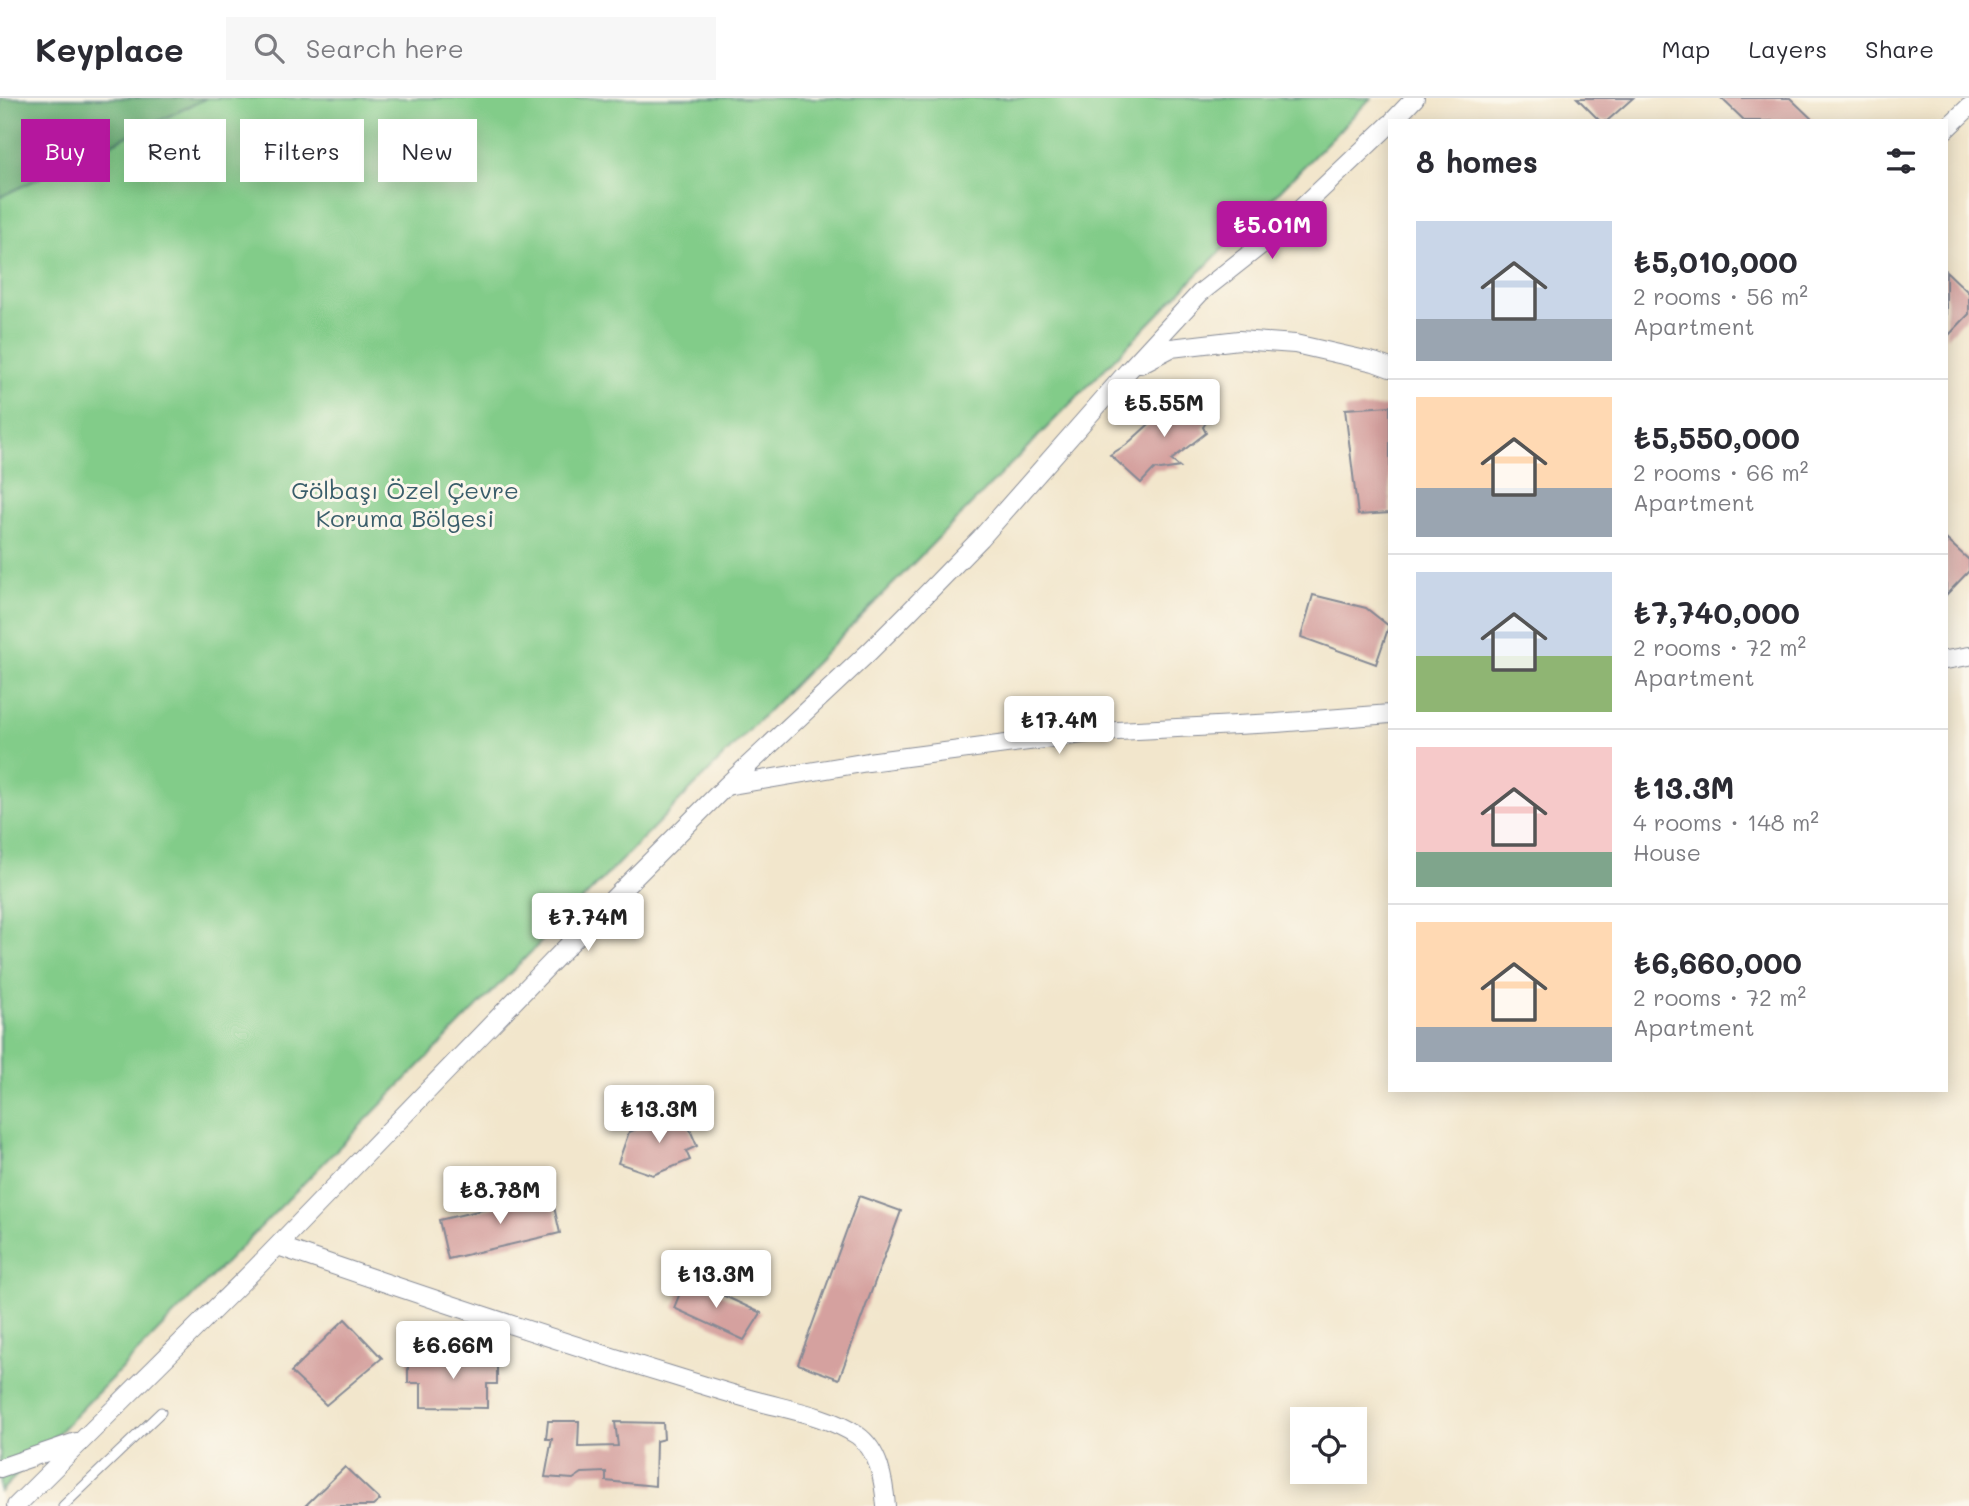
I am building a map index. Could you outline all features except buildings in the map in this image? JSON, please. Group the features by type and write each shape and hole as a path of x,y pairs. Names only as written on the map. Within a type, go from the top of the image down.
{"street":[{"path":"1394,119 1415,98"},
{"path":"1948,127 1969,107"},
{"path":"16,1506 278,1246 613,899 726,786 870,651 972,548 1200,293 1271,237 1388,125"},
{"path":"1128,371 1171,348 1239,340 1295,344 1388,367"},
{"path":"1948,660 1969,656"},
{"path":"726,786 868,762 1098,732 1388,714"},
{"path":"278,1246 646,1368 820,1418 858,1436 873,1452 886,1506"},
{"path":"0,1468 82,1440"}],"lane":[{"path":"63,1506 161,1412"}],"green space":[{"name":"Gölbaşı Özel Çevre Koruma Bölgesi","path":"0,98 1371,98 0,1492"},
{"path":"0,98 207,98 163,119 124,119 124,138 110,144 110,119 21,119 21,182 31,182 0,197"}]}
